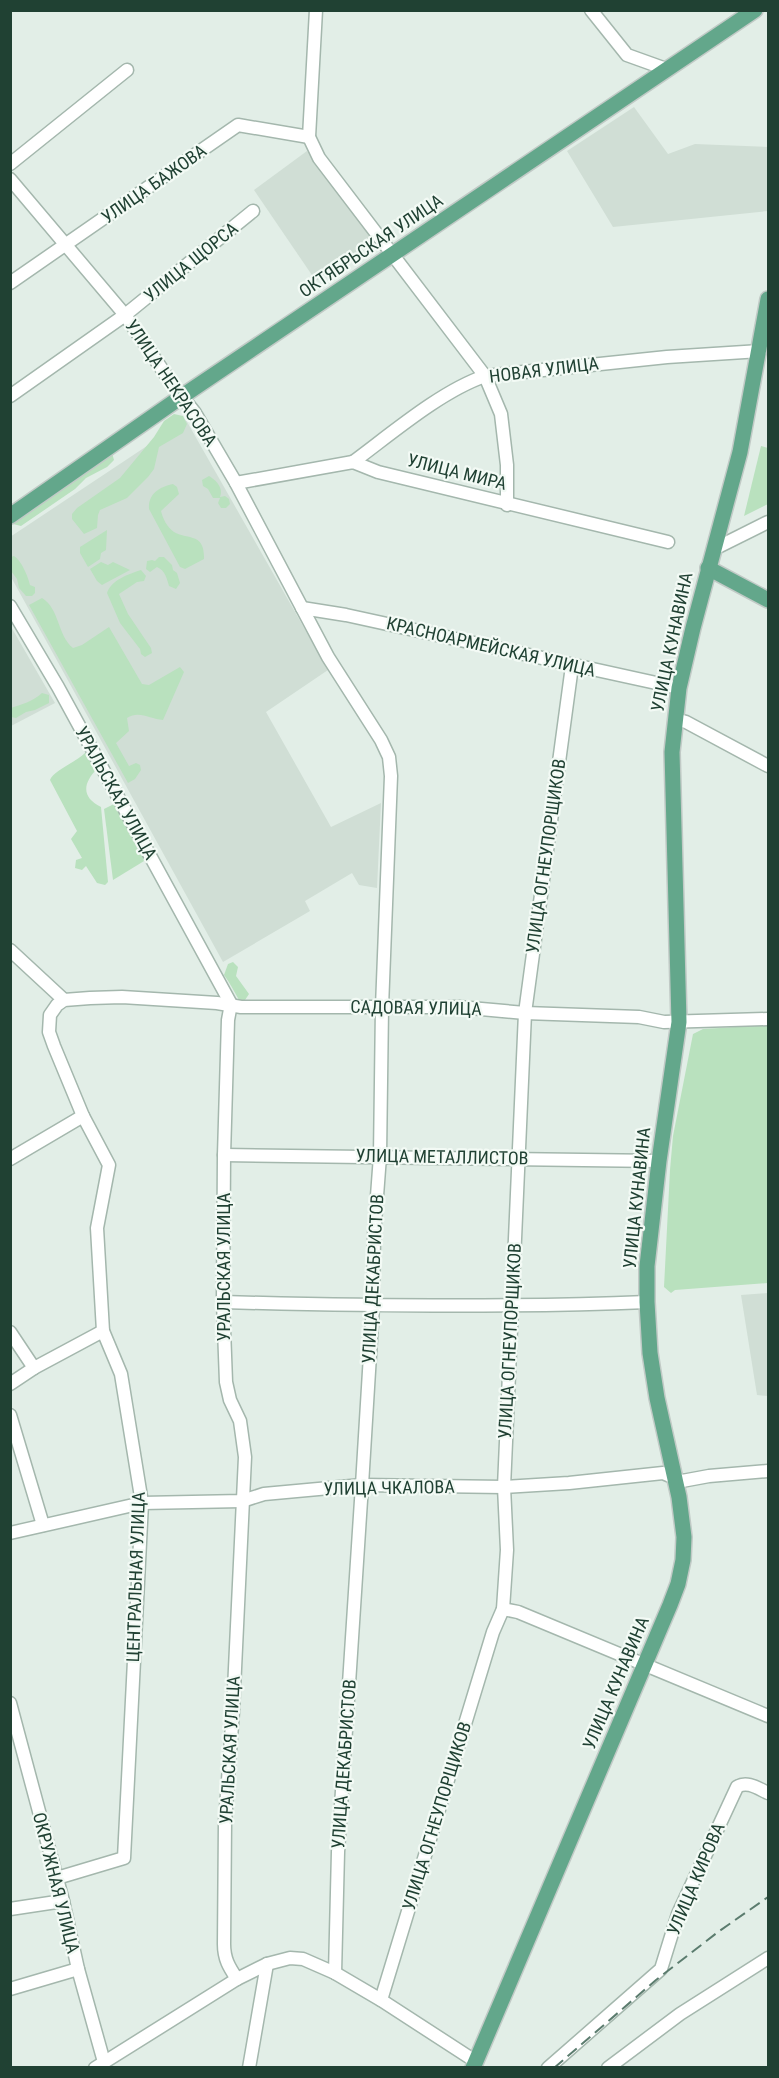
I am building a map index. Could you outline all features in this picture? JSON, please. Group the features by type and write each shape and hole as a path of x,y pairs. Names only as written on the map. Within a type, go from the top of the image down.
{"main road":[{"name":"ОКТЯБРЬСКАЯ УЛИЦА","path":"10,516 181,397 755,10"},
{"name":"УЛИЦА КУНАВИНА","path":"474,2064 670,1605 678,1584 683,1560 684,1537 657,1398 650,1353 646,1302 647,1266 659,1161 679,1022 672,752 679,688 708,568 740,452 768,299"},
{"path":"708,568 768,600"}],"street":[{"path":"316,10 309,137 319,158 485,376 501,414 507,465 507,505"},
{"path":"591,10 627,55 666,69"},
{"path":"10,164 127,70"},
{"name":"УЛИЦА БАЖОВА","path":"10,283 238,125 309,137"},
{"name":"УЛИЦА НЕКРАСОВА","path":"10,179 125,315 181,397 195,413 236,483 302,608"},
{"name":"УЛИЦА ЩОРСА","path":"10,396 125,315 253,211"},
{"name":"НОВАЯ УЛИЦА","path":"353,462 448,395 471,381 485,376 667,357 760,351"},
{"path":"236,483 353,462"},
{"name":"УЛИЦА МИРА","path":"353,462 378,472 507,505 668,542"},
{"path":"714,549 768,522"},
{"name":"УРАЛЬСКАЯ УЛИЦА","path":"10,606 58,687 231,1004 228,1020 224,1155 223,1302 226,1382 230,1401 240,1421 245,1457 233,1711 225,1822 224,1957 237,1979"},
{"name":"КРАСНОАРМЕЙСКАЯ УЛИЦА","path":"302,608 381,622 679,688"},
{"name":"УЛИЦА ДЕКАБРИСТОВ","path":"302,608 328,657 381,740 389,757 391,776 382,1007 380,1156 374,1236 373,1306 338,1852 335,1973"},
{"name":"УЛИЦА ОГНЕУПОРЩИКОВ","path":"381,2000 493,1632 503,1609 507,1550 504,1487 525,1013 572,666"},
{"path":"675,719 686,722 768,766"},
{"path":"10,950 64,1000"},
{"name":"САДОВАЯ УЛИЦА","path":"64,1000 122,997 231,1004 241,1007 459,1007 525,1013 639,1017 664,1022 768,1019"},
{"name":"ЦЕНТРАЛЬНАЯ УЛИЦА","path":"57,1878 124,1858 142,1503 121,1374 103,1331 97,1228 109,1165 83,1116 49,1032 50,1015 64,1000"},
{"path":"10,1159 83,1116"},
{"name":"УЛИЦА МЕТАЛЛИСТОВ","path":"224,1155 659,1161"},
{"path":"223,1302 373,1306 646,1302"},
{"path":"10,1384 34,1368 103,1331"},
{"path":"10,1332 34,1368"},
{"path":"10,1415 43,1525"},
{"name":"УЛИЦА ЧКАЛОВА","path":"10,1533 142,1503 242,1501 264,1494 362,1485 504,1487 663,1473 682,1482 709,1476 768,1471"},
{"path":"503,1609 518,1612 768,1716"},
{"name":"ОКРУЖНАЯ УЛИЦА","path":"10,1703 63,1901 100,2065"},
{"name":"УЛИЦА КИРОВА","path":"548,2067 661,1969 678,1914 734,1791 741,1784 747,1784 768,1793"},
{"path":"10,1909 63,1901"},
{"path":"100,2065 237,1979 267,1964 290,1958 303,1959 335,1973 381,2000 474,2064"},
{"path":"608,2067 680,2014 768,1958"},
{"path":"249,2067 267,1964"},
{"path":"10,1989 78,1969"}],"shaded area":[{"path":"634,107 668,154 695,144 768,147 768,211 613,227 567,151"},
{"path":"307,151 374,241 316,281 254,190"},
{"path":"186,420 328,670 266,712 331,827 381,803 377,888 359,885 352,873 305,901 310,911 223,962 11,577 10,537"},
{"path":"10,625 55,703 11,726 10,726"},
{"path":"768,1293 768,1396 757,1395 741,1295"}],"green space":[{"path":"174,414 183,416 187,424 183,433 159,447 154,469 148,477 127,498 100,510 97,528 84,534 72,519 72,514 120,478 154,437 164,421"},
{"path":"761,446 768,448 768,504 744,516"},
{"path":"112,453 114,460 107,467 86,478 75,489 21,526 13,524 13,521"},
{"path":"209,476 220,487 220,497 225,496 229,499 230,504 226,508 221,508 218,503 220,498 213,498 208,489 203,486 202,480"},
{"path":"173,484 177,487 179,494 161,511 164,520 174,532 198,541 204,550 204,559 185,569 180,567 149,509 152,495 163,487"},
{"path":"107,530 106,550 101,553 100,559 88,567 80,553 80,547"},
{"path":"14,556 24,569 30,585 35,587 35,593 32,596 26,596 19,588 17,579 11,571 11,557"},
{"path":"159,557 164,557 177,573 180,583 176,589 169,586 160,568 157,567 150,572 146,569 147,561 155,561"},
{"path":"101,562 108,565 113,562 130,570 102,585 90,569"},
{"path":"141,570 146,576 144,581 137,582 119,594 128,614 151,648 152,653 145,657 120,623 107,593 116,581"},
{"path":"42,598 56,615 64,636 73,648 82,645 109,627 142,684 149,685 180,667 184,672 163,720 140,715 127,718 129,731 116,743 129,766 136,763 140,765 141,770 135,779 128,783 29,605"},
{"path":"42,693 49,695 49,703 16,718 11,717 11,708"},
{"path":"85,753 97,769 89,779 86,789 90,799 101,807 108,882 105,885 97,883 86,866 82,870 75,868 76,860 82,858 71,839 77,831 50,780 55,773"},
{"path":"118,802 149,858 113,880 104,809"},
{"path":"233,962 238,967 236,976 249,994 245,1000 239,1000 224,975 228,964"},
{"path":"768,1025 768,1283 675,1290 671,1293 664,1287 670,1170 673,1136 693,1034 703,1029"}],"railway":[{"path":"554,2068 656,1980 768,1897"}]}
